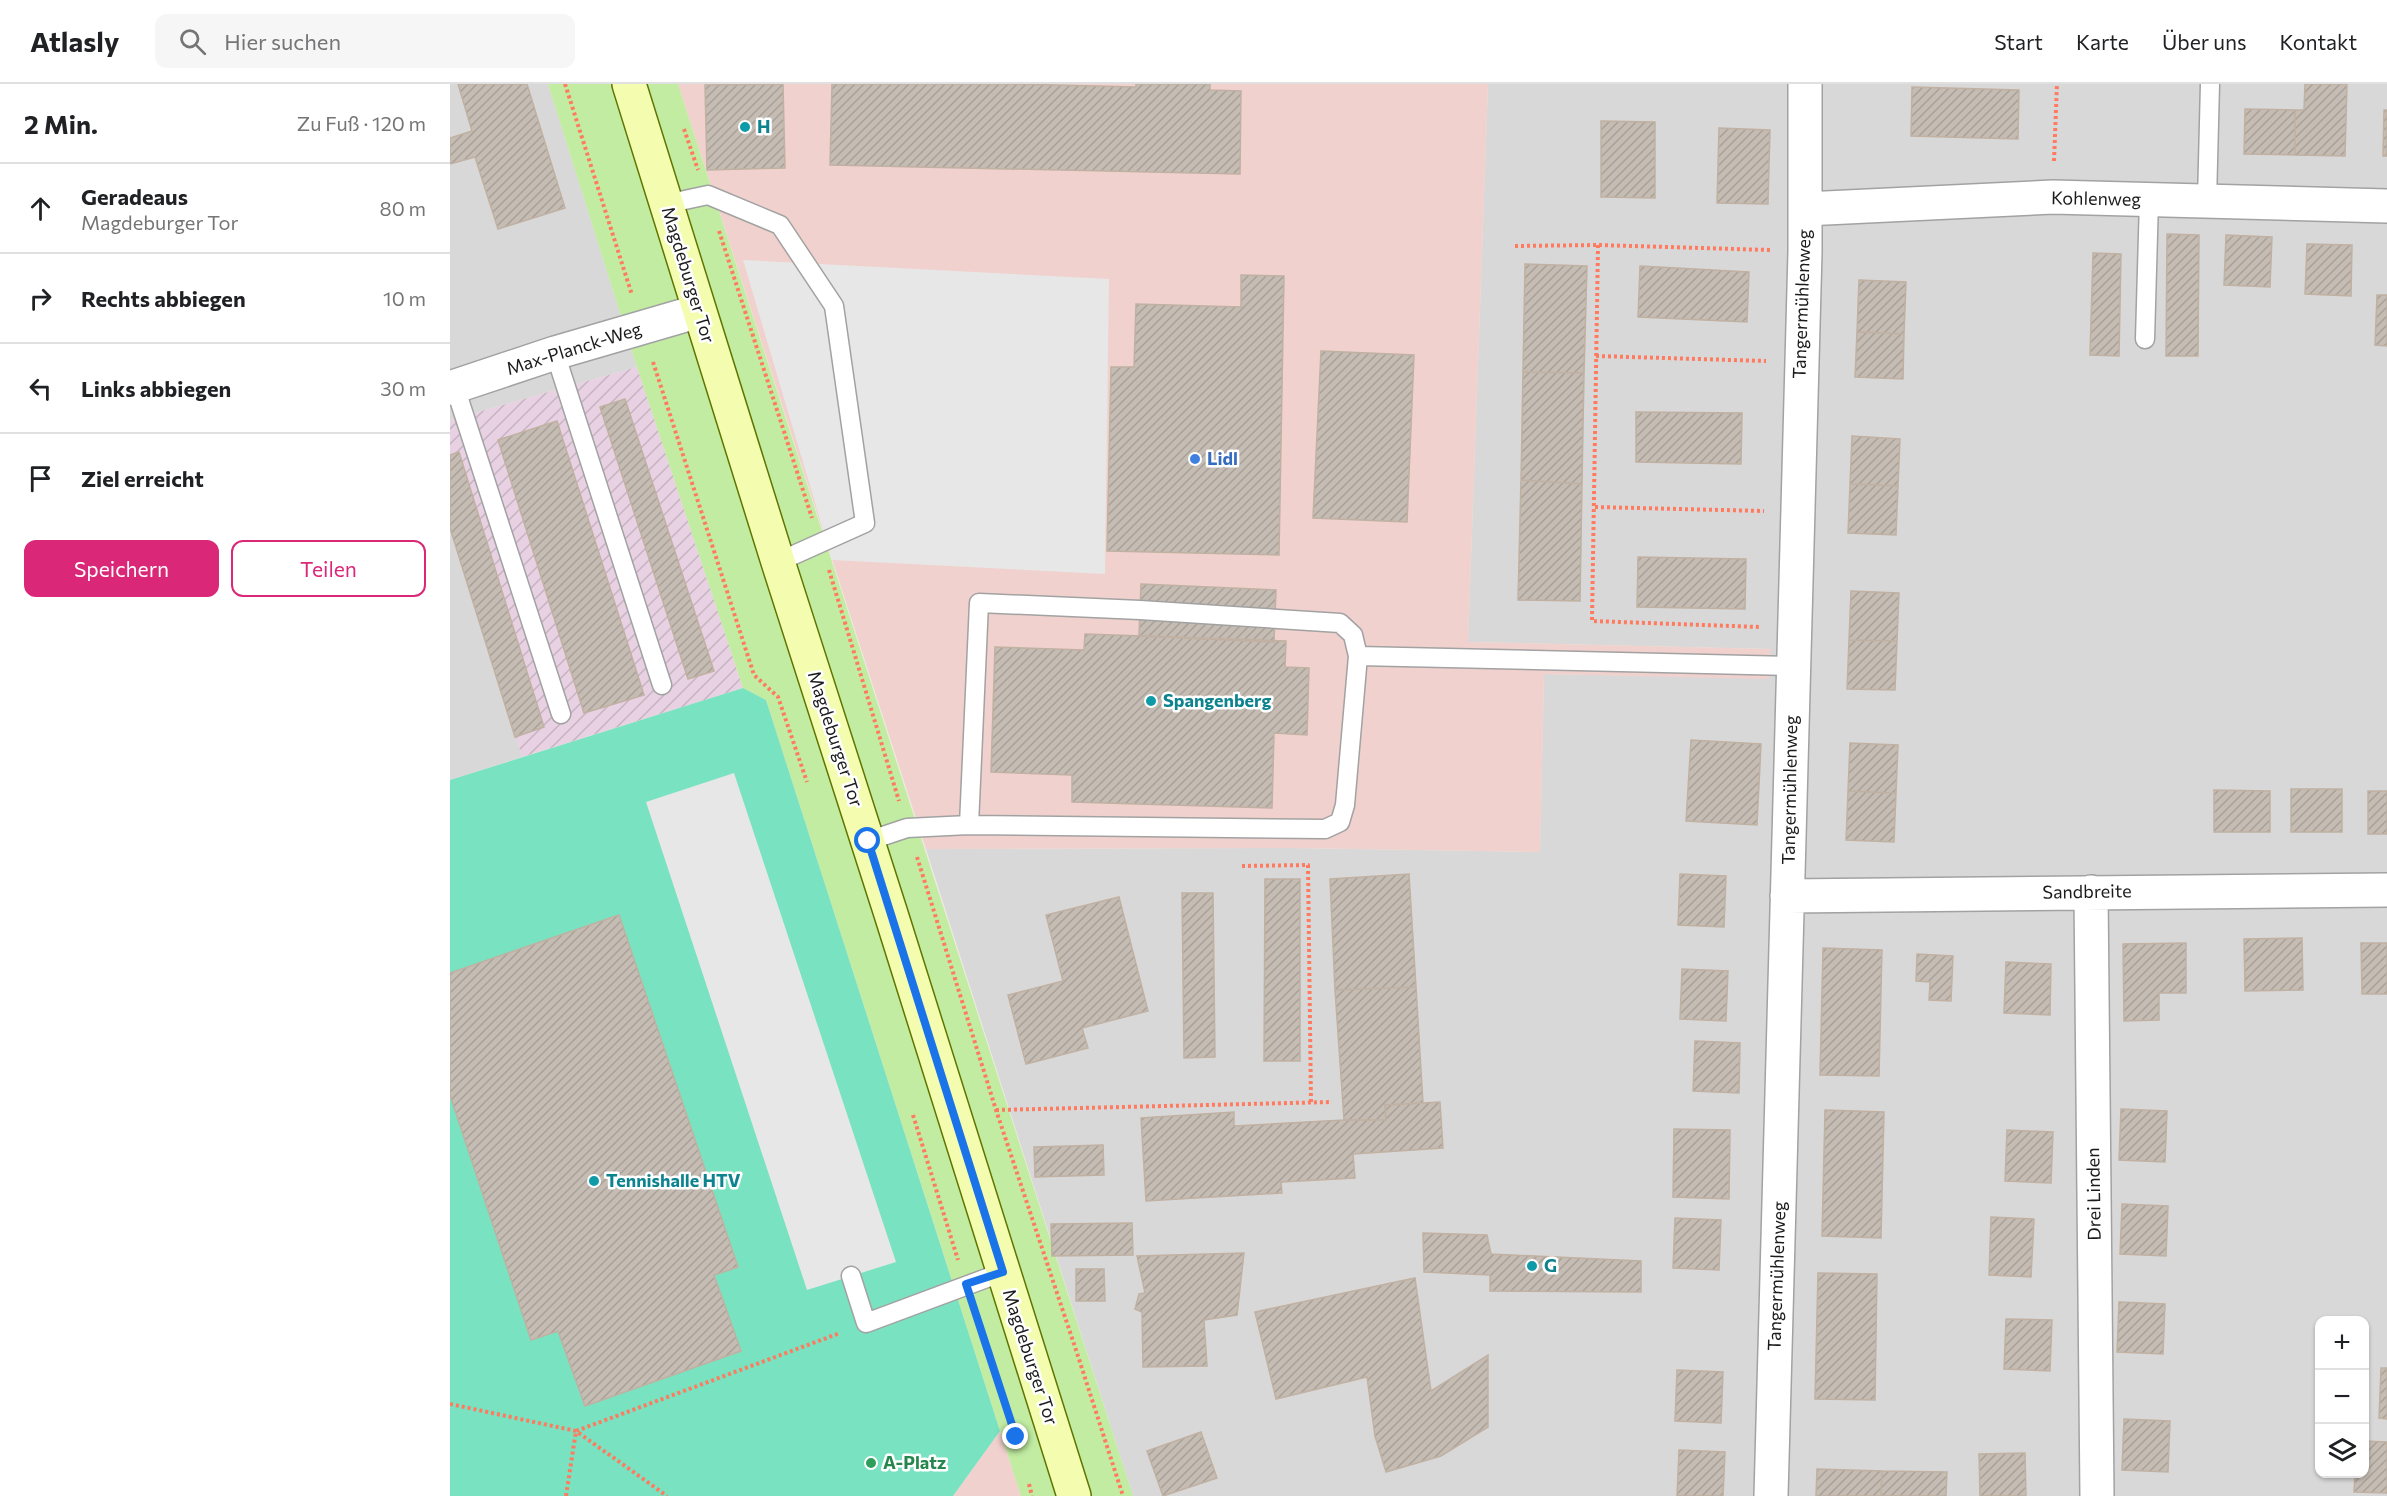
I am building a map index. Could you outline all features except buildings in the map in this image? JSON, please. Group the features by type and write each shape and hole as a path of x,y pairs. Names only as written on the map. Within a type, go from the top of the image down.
{"main road":[{"name":"Magdeburger Tor","path":"635,85 666,204 699,311 1074,1496"}],"street":[{"name":"Tangermühlenweg","path":"1771,1496 1800,362 1805,252 1805,84"},
{"name":"Kohlenweg","path":"1805,209 2053,197 2387,206"},
{"name":"Max-Planck-Weg","path":"452,388 555,353 699,311"},
{"name":"Sandbreite","path":"1787,896 2387,890"},
{"name":"Drei Linden","path":"2091,892 2097,1496"}],"lane":[{"path":"2207,201 2210,84"},
{"path":"666,204 708,195 780,225 834,306 865,524 778,562"},
{"path":"2145,339 2149,200"},
{"path":"555,353 662,685"},
{"path":"452,388 561,714"},
{"path":"868,841 908,828 969,825 1325,829 1340,822 1345,805 1358,656 1353,635 1340,623 979,603 969,825"},
{"path":"1358,656 1793,666"},
{"path":"851,1276 866,1323 1003,1272"}],"path":[{"path":"565,84 754,675 778,696 807,783"},
{"path":"2053,197 2057,84"},
{"path":"684,129 708,195 820,542 996,1110 1123,1496"},
{"path":"1598,245 1592,621 1794,628"},
{"path":"1515,246 1598,245 1805,252"},
{"path":"1596,356 1800,362"},
{"path":"1595,507 1797,512"},
{"path":"1242,866 1308,865 1311,1103"},
{"path":"996,1110 1332,1102"},
{"path":"910,1105 997,1382"},
{"path":"576,1431 866,1323"},
{"path":"450,1404 576,1431 668,1496"},
{"path":"566,1496 576,1431"},
{"path":"1027,1476 1032,1496"}],"shaded area":[{"path":"450,84 548,84 637,367 450,420"},
{"path":"678,84 1488,84 1468,642 1771,649 1769,679 1544,674 1540,852 1294,848 926,849"},
{"path":"1488,84 2387,84 2387,1496 1133,1496 926,849 1294,848 1540,852 1544,674 1769,678 1770,649 1468,642"},
{"path":"743,260 1109,279 1105,574 832,560"},
{"path":"637,367 743,688 522,757 450,528 450,420"},
{"path":"450,528 522,757 450,780"},
{"path":"734,773 896,1262 807,1290 646,802"},
{"path":"1000,1431 1021,1496 953,1496"}],"green space":[{"path":"548,84 678,84 1133,1496 1021,1496 766,700 743,688 637,367"},
{"path":"743,688 766,700 1000,1431 953,1496 450,1496 450,780"}],"place":[{"name":"H","path":"745,127"},
{"name":"Lidl","path":"1195,459"},
{"name":"Spangenberg","path":"1151,701"},
{"name":"Tennishalle HTV","path":"594,1181"},
{"name":"G","path":"1532,1266"},
{"name":"A-Platz","path":"871,1463"}],"route":[{"path":"868,841 1003,1272 966,1284 1016,1437"}]}
